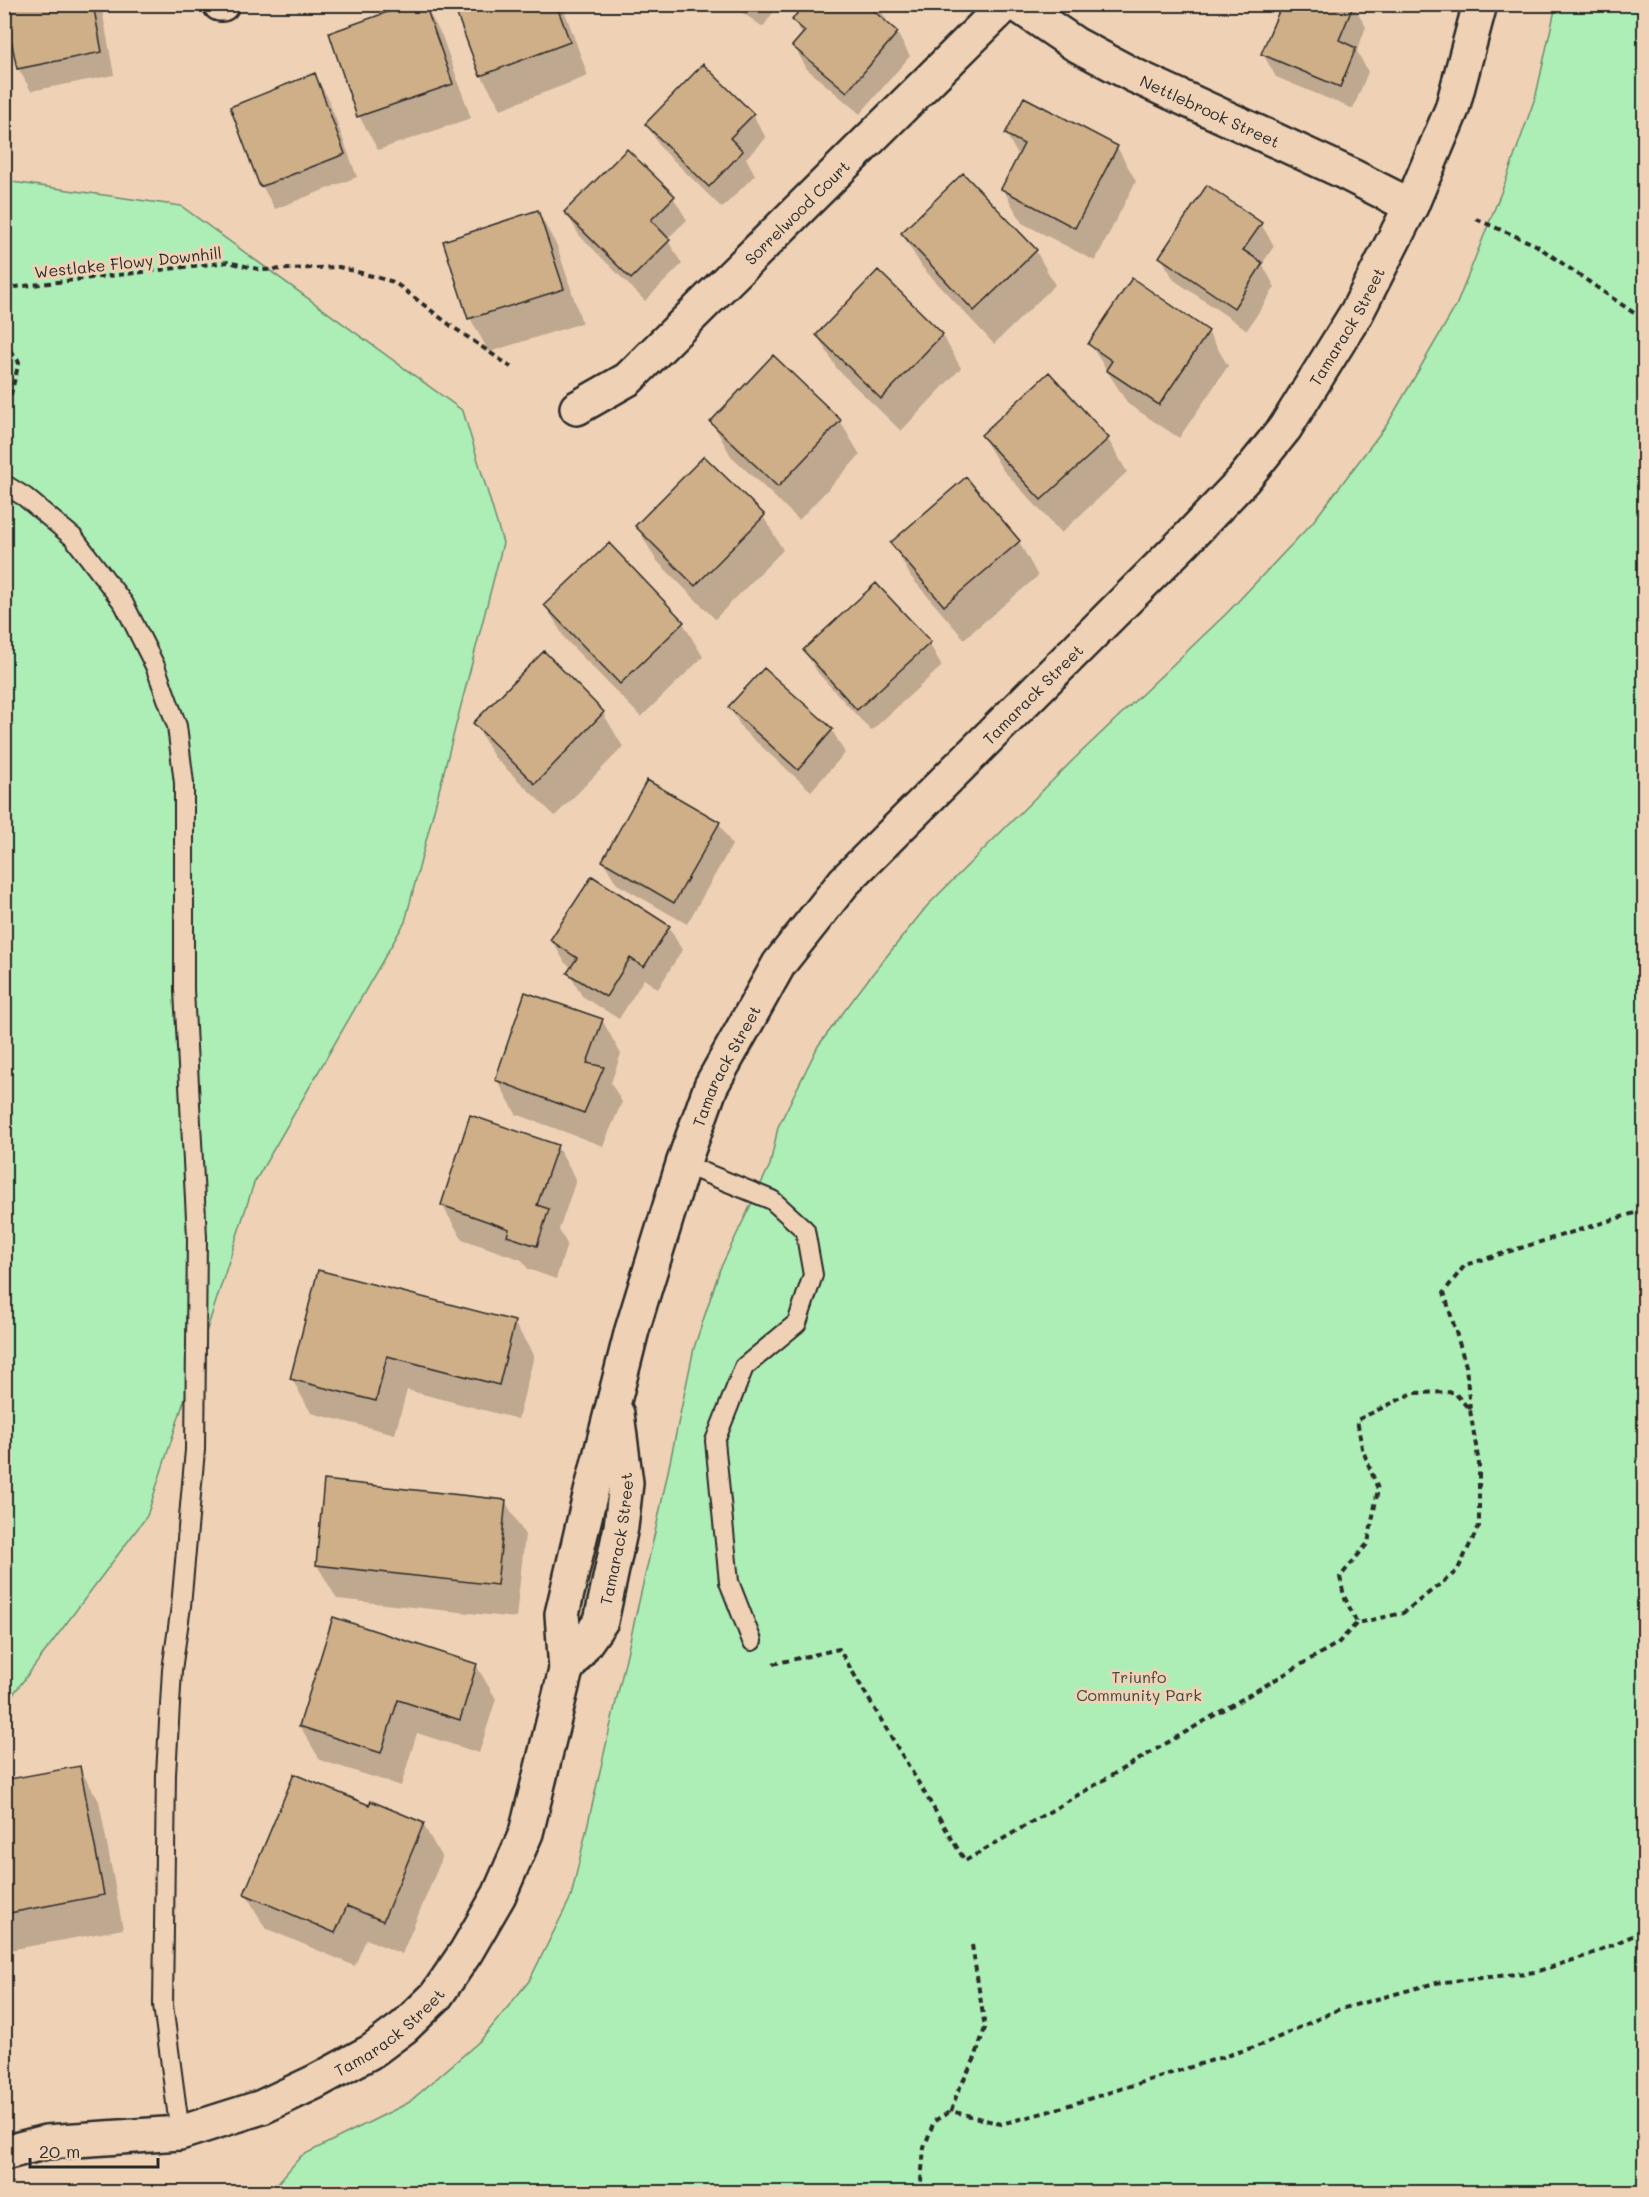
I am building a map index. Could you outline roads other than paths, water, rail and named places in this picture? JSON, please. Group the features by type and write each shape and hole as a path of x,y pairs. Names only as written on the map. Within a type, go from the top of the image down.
{"street":[{"name":"Sorrelwood Court","path":"577,408 628,379 1006,4"},
{"name":"Nettlebrook Street","path":"1016,4 1075,44 1133,75 1342,171 1412,206"},
{"name":"Tamarack Street","path":"4,2153 45,2142 180,2133 262,2107 372,2051 405,2027 436,1996 466,1952 499,1895 526,1833 566,1670 601,1621 621,1527 626,1483 615,1397 632,1330 683,1164 711,1086 779,964 844,882 1169,557 1242,480 1285,428 1357,312 1412,206 1452,109 1480,4"}],"lane":[{"path":"4,484 25,496 74,538 124,604 155,666 177,726 184,783 184,990 196,1237 195,1450 181,1606 172,1670 166,1774 163,2005 180,2133"},
{"path":"683,1164 772,1200 805,1230 813,1275 798,1323 744,1366 715,1441 729,1582 752,1641"}],"park label":[{"name":"Triunfo Community Park","path":"1139,1685"}]}
